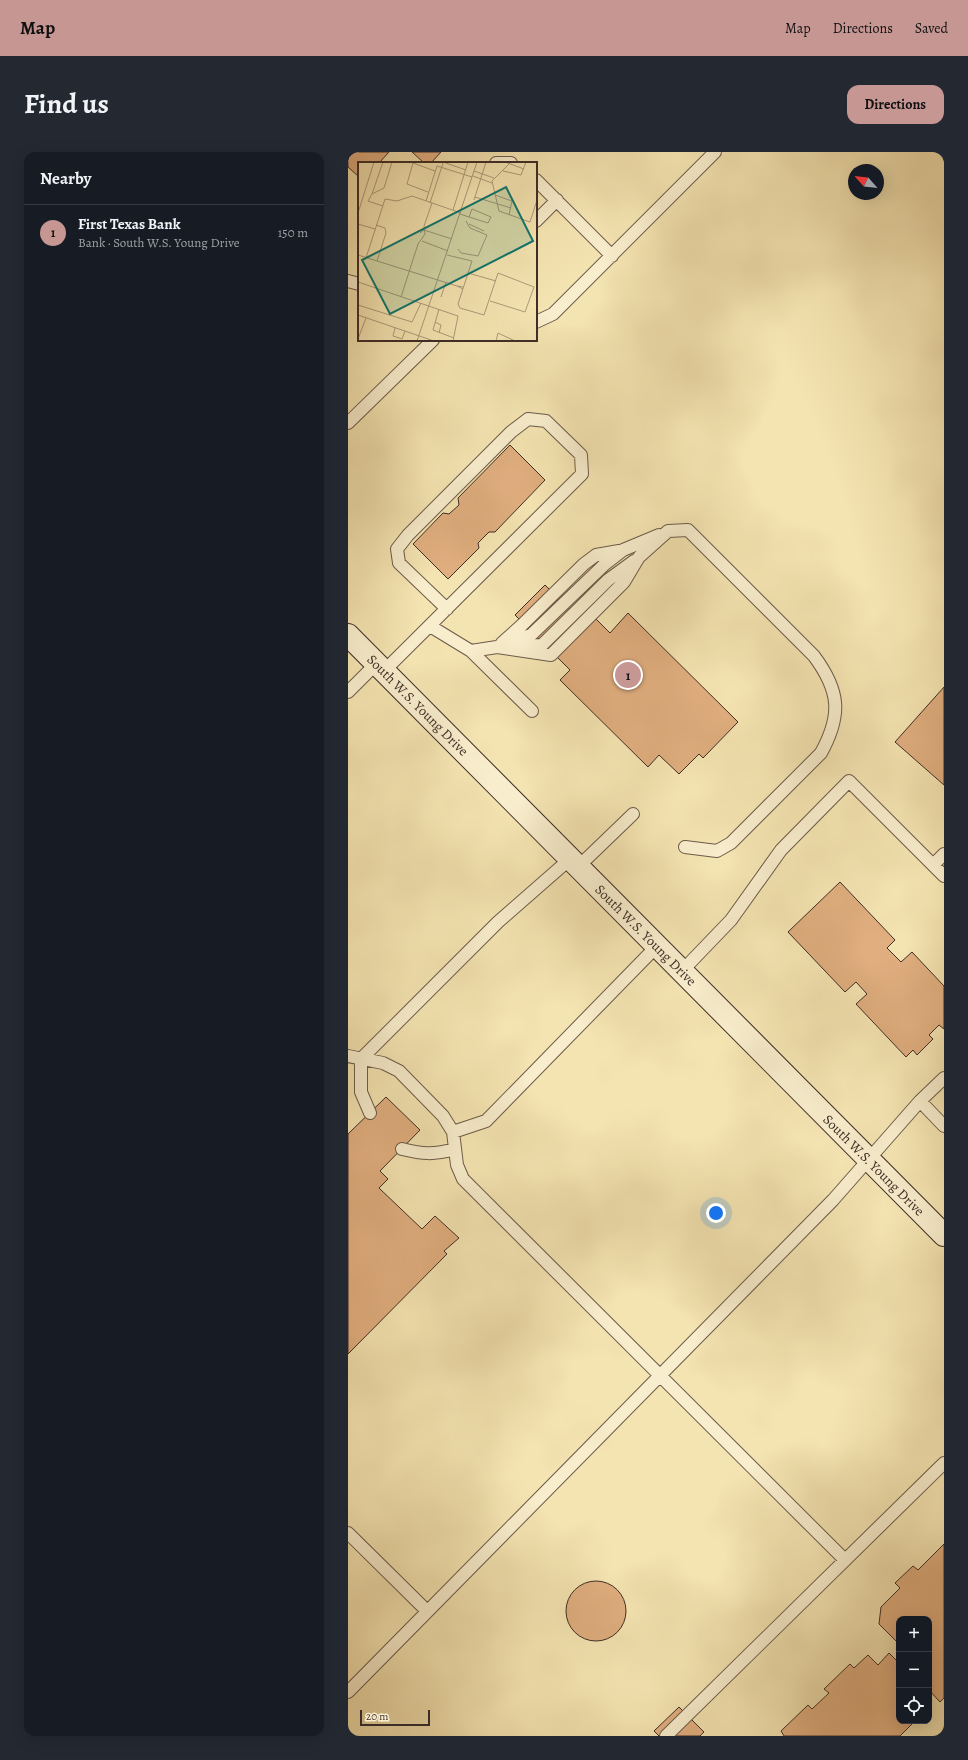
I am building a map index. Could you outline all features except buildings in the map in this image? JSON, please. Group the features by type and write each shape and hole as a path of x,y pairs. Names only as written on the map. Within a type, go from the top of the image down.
{"main road":[{"name":"South W.S. Young Drive","path":"348,635 944,1235"}],"lane":[{"path":"537,322 553,314 715,152"},
{"path":"537,181 612,256"},
{"path":"537,220 557,200"},
{"path":"348,281 358,284"},
{"path":"348,423 431,341"},
{"path":"348,692 380,668 430,626 447,609 582,474 581,455 546,421 528,419 511,432 408,535 397,549 399,563 447,609"},
{"path":"471,651 497,647 532,636 605,564 623,550 668,531 688,530 814,656 825,671 833,688 835,704 834,721 830,738 821,753 731,843 717,851 685,847"},
{"path":"497,647 552,655 624,582 639,558 668,531"},
{"path":"430,626 471,651 532,711"},
{"path":"682,971 731,920 781,850 849,781 944,876"},
{"path":"370,1113 361,1092 361,1059 498,922 574,863 633,814"},
{"path":"933,865 944,854"},
{"path":"453,1132 486,1121 657,946"},
{"path":"348,1056 384,1064 399,1071 443,1116 453,1132 457,1165 463,1179 845,1560"},
{"path":"348,1692 833,1200 920,1101 944,1078"},
{"path":"920,1101 944,1126"},
{"path":"402,1149 422,1154 436,1154 455,1149"},
{"path":"666,1736 944,1463"},
{"path":"348,1533 428,1611"}],"place":[{"name":"First Texas Bank","path":"628,675"}]}
